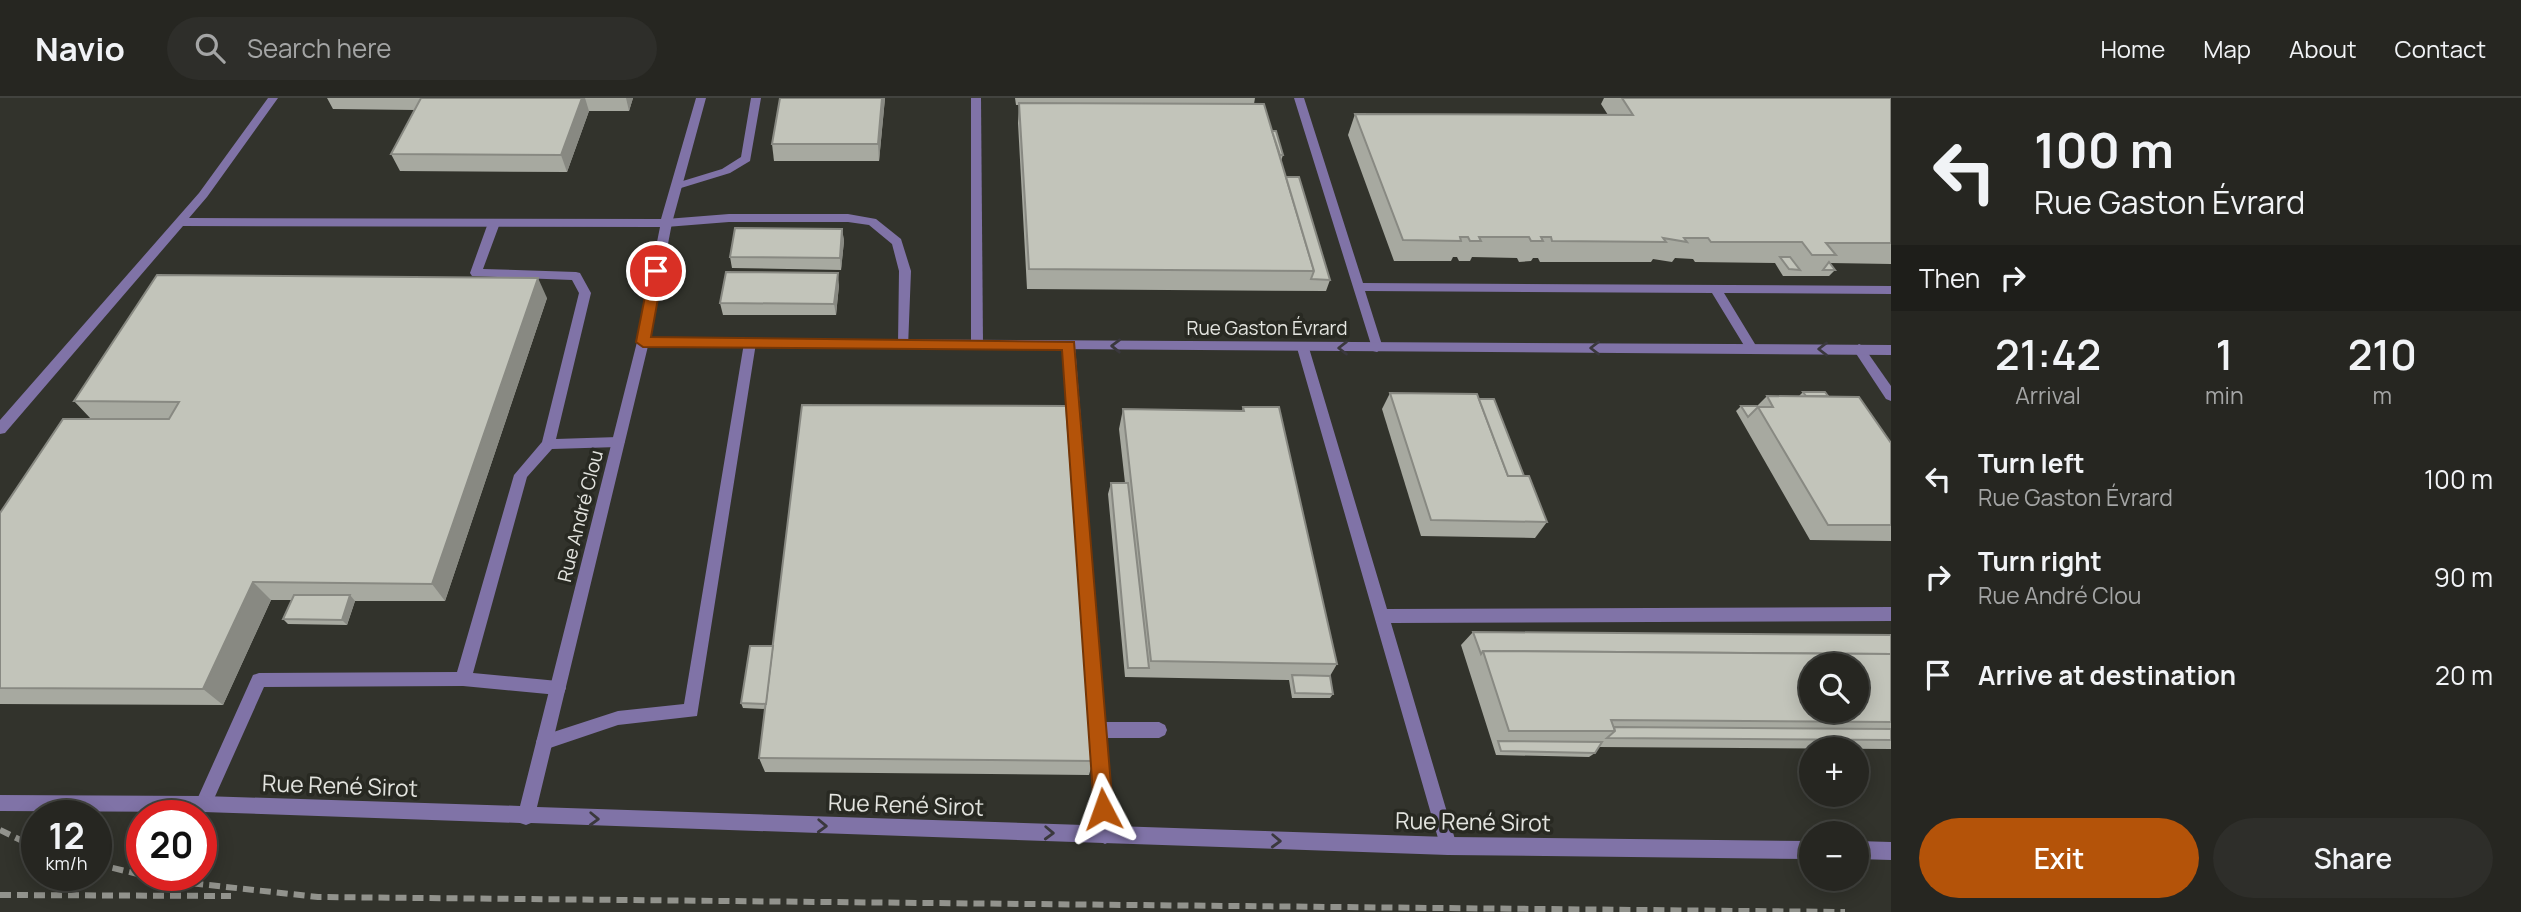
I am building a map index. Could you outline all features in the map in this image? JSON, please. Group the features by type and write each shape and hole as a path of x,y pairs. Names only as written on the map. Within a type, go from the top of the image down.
{"street":[{"path":"0,429 203,195 273,98"},
{"name":"Rue André Clou","path":"526,817 643,342 666,223 701,98"},
{"path":"677,186 726,171 746,159 756,98"},
{"path":"976,98 977,345"},
{"path":"1299,98 1377,348"},
{"path":"180,222 666,223 729,218 848,218 873,222 897,242 905,271 904,344"},
{"path":"463,679 521,475 548,444 585,293 576,276 476,272 494,223"},
{"path":"1358,287 1891,290"},
{"path":"1716,289 1752,349"},
{"name":"Rue Gaston Évrard","path":"643,342 1303,348 1891,349"},
{"path":"544,742 618,718 691,711 750,343"},
{"path":"1069,345 1105,835"},
{"path":"1303,348 1448,846"},
{"path":"1859,349 1891,396"},
{"path":"548,444 618,442"},
{"path":"1381,616 1891,614"},
{"path":"205,800 259,680 463,679 558,688"},
{"path":"1098,730 1159,730"},
{"name":"Rue René Sirot","path":"0,803 126,804"},
{"name":"Rue René Sirot","path":"217,805 1448,846 1799,850"},
{"path":"1869,850 1891,851"}],"building":[{"path":"421,98 582,98 561,155 391,154"},
{"path":"780,98 882,98 878,144 772,144"},
{"path":"1622,98 1891,98 1891,243 1826,243 1836,255 1812,255 1802,242 1711,242 1708,238 1684,238 1687,242 1663,238 1666,242 1552,241 1551,237 1541,237 1543,241 1531,241 1529,237 1479,237 1481,241 1470,241 1468,237 1460,237 1461,241 1403,240 1355,114 1633,115"},
{"path":"1019,103 1264,104 1314,271 1029,269"},
{"path":"1272,131 1276,131 1283,155 1280,155"},
{"path":"1286,177 1299,177 1330,280 1311,279 1314,271"},
{"path":"735,228 842,229 840,258 730,257"},
{"path":"1780,257 1790,257 1800,270 1789,269"},
{"path":"1829,262 1835,270 1823,270"},
{"path":"726,272 838,273 834,304 720,303"},
{"path":"157,275 538,278 432,584 253,582 203,689 0,688 0,513 63,419 169,419 179,402 74,401"},
{"path":"1803,392 1825,392 1828,396 1806,396"},
{"path":"1390,393 1477,394 1508,476 1529,476 1547,522 1431,520"},
{"path":"1767,396 1859,397 1891,443 1891,525 1828,525 1758,407 1773,407"},
{"path":"1479,399 1494,399 1524,476 1508,476"},
{"path":"802,405 1066,406 1093,761 759,758"},
{"path":"1741,406 1757,406 1758,407 1748,417"},
{"path":"1243,407 1279,407 1337,664 1151,661 1123,409 1244,411"},
{"path":"1111,483 1128,483 1149,668 1128,668"},
{"path":"294,595 350,595 342,620 283,619"},
{"path":"1473,632 1891,635 1891,654 1483,651 1481,654"},
{"path":"750,646 773,646 766,704 741,703"},
{"path":"1483,651 1799,653 1799,721 1611,720 1615,731 1509,731"},
{"path":"1869,654 1891,654 1891,722 1869,722"},
{"path":"1292,675 1330,676 1333,694 1295,693"},
{"path":"1614,727 1891,729 1891,740 1869,740 1869,737 1607,738 1615,731"},
{"path":"1498,741 1602,742 1595,753 1501,751"}],"railway":[{"path":"0,830 21,840"},
{"path":"112,868 163,880 318,897 1845,912"},
{"path":"0,895 231,896"}],"route":[{"path":"656,271 643,342 1069,345 1103,809"}]}
